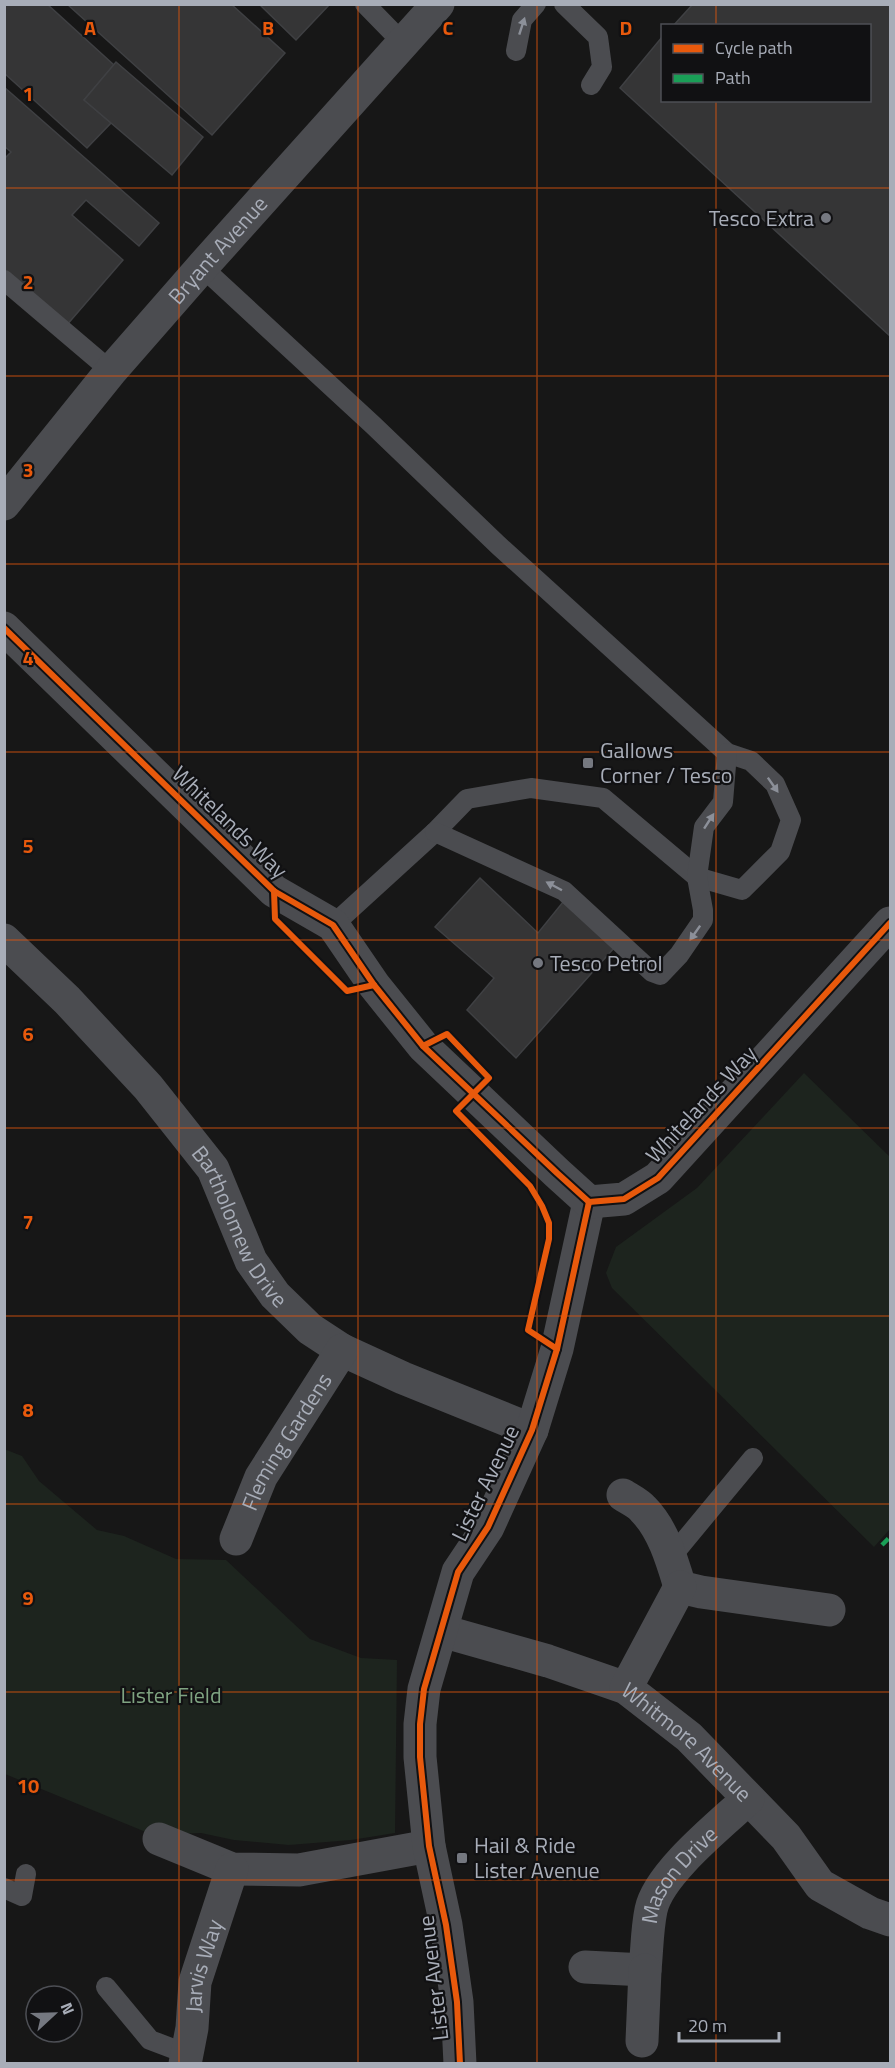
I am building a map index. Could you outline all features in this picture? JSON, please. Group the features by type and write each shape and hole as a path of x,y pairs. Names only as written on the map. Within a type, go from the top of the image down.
{"street":[{"name":"Bryant Avenue","path":"4,504 111,371 438,4"},
{"name":"Whitelands Way","path":"4,628 274,891 333,925 374,986 423,1046 589,1202 624,1198 658,1178 889,928"},
{"name":"Bartholomew Drive","path":"7,947 67,1000 148,1087 213,1169 251,1261 275,1295 310,1329 342,1350 403,1378 532,1430"},
{"name":"Lister Avenue","path":"460,2064 458,2002 446,1925 429,1846 420,1757 420,1724 424,1689 458,1572 488,1527 532,1430 557,1349 589,1202"},
{"name":"Fleming Gardens","path":"236,1539 261,1477 342,1350"},
{"path":"623,1495 643,1508 654,1524 676,1572 701,1592 829,1610"},
{"path":"626,1689 676,1572"},
{"name":"Whitmore Avenue","path":"442,1631 548,1661 626,1689 658,1711 689,1737 786,1837 820,1885 870,1913 891,1920"},
{"name":"Mason Drive","path":"642,2041 645,1970 651,1908 666,1880 688,1854 748,1799"},
{"path":"159,1839 232,1869 299,1870 429,1846"},
{"name":"Jarvis Way","path":"187,2061 195,1982 232,1869"},
{"path":"585,1967 645,1970"}],"lane":[{"path":"365,4 403,43"},
{"path":"516,51 522,20 536,4"},
{"path":"564,4 598,37 602,67 591,85"},
{"path":"202,267 373,425 498,545 727,753 751,760 775,784 791,820 780,852 742,890 697,877 603,798 531,788 467,799 435,832 333,925"},
{"path":"4,280 111,371"},
{"path":"435,832 564,891 658,975 663,973 679,955 703,920 697,877 704,827 723,802 727,753"},
{"path":"676,1572 753,1458"},
{"path":"4,1888 22,1896 26,1874"},
{"path":"106,1987 150,2040 187,2061"}],"green space":[{"path":"804,1073 890,1157 890,1529 874,1547 612,1288 606,1273 616,1247 697,1188"},
{"name":"Lister Field","path":"4,1449 22,1456 39,1481 97,1530 124,1536 176,1559 226,1560 310,1639 361,1658 397,1660 395,1833 351,1840 289,1845 234,1840 201,1833 153,1835 5,1774"}],"building":[{"path":"4,4 47,4 114,65 84,100 111,123 87,148 4,73"},
{"path":"67,4 231,4 285,53 212,135"},
{"path":"259,4 330,4 296,40"},
{"name":"Tesco Extra","path":"693,4 890,4 890,336 620,88 661,38 661,102 871,102 871,24 675,24"},
{"path":"116,62 203,137 172,175 84,100"},
{"path":"4,87 159,223 139,246 86,200 72,215 123,260 66,326 4,273 4,159 11,152 4,146"},
{"name":"Tesco Petrol","path":"480,878 538,933 563,902 614,948 516,1058 467,1010 494,978 435,927"}],"marked path":[{"path":"882,1545 890,1537"}],"cycle path":[{"path":"4,628 274,891 333,925 374,985 423,1046 589,1202 624,1199 658,1178 890,923"},
{"path":"274,891 275,919 347,991 374,985"},
{"path":"423,1046 447,1034 489,1078 456,1111 530,1186 542,1206 549,1223 549,1239 528,1330 557,1349"},
{"path":"460,2064 457,2002 446,1925 429,1846 420,1757 420,1724 424,1689 458,1572 488,1527 532,1430 557,1349 589,1202"}],"place":[{"name":"Tesco Extra","path":"826,218"},
{"name":"Gallows Corner / Tesco","path":"588,763"},
{"name":"Tesco Petrol","path":"538,963"},
{"name":"Hail & Ride Lister Avenue","path":"462,1858"}]}
